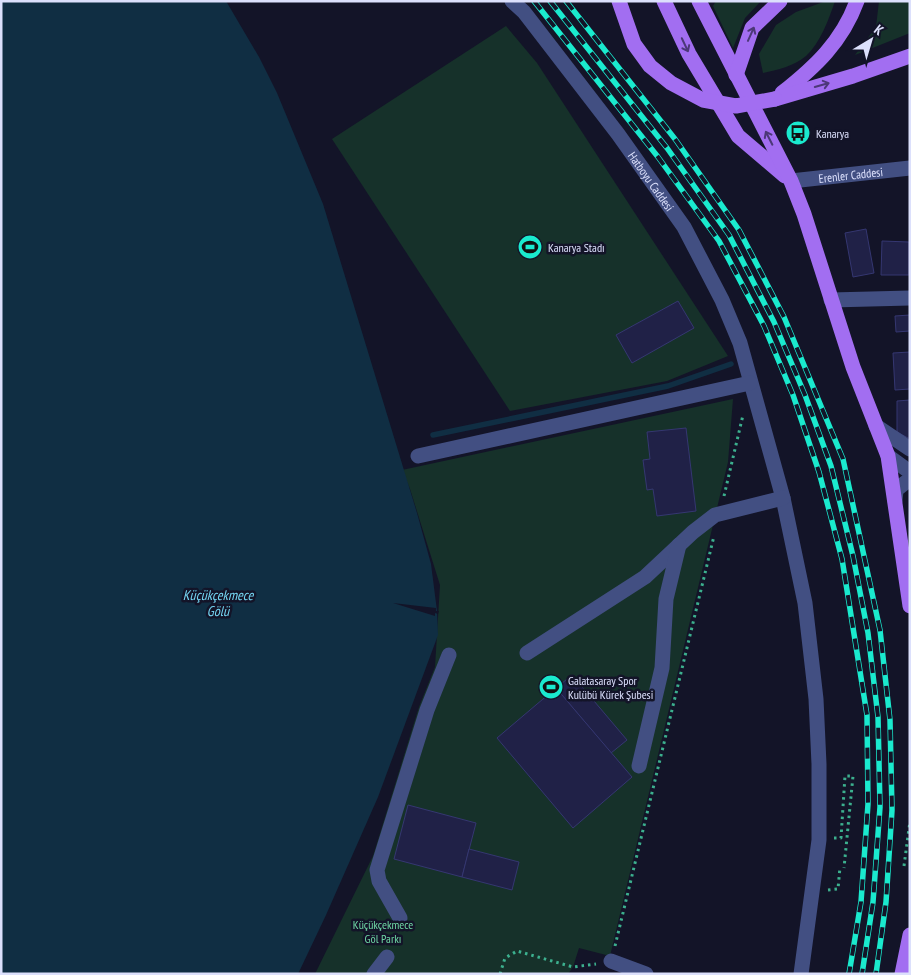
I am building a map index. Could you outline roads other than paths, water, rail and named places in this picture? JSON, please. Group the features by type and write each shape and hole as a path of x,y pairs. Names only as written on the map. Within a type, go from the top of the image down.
{"main road":[{"path":"619,1 634,44 650,66 671,83 703,100 736,106 775,99 853,76 910,56"},
{"path":"664,1 689,54 738,136 791,181"},
{"path":"699,1 791,181 804,214 853,367 888,456 910,606"},
{"path":"736,75 752,28 780,1"},
{"path":"775,99 806,74 834,45 857,1"},
{"path":"902,974 910,935"}],"street":[{"name":"Hatboyu Caddesi","path":"512,1 524,12 618,134 684,227 722,300 740,343 783,498 805,603 816,698 819,764 819,840 801,974"},
{"name":"Erenler Caddesi","path":"791,181 910,168"},
{"path":"831,300 910,298"},
{"path":"418,456 750,383"},
{"path":"876,426 910,449"},
{"path":"888,456 910,472"},
{"path":"895,501 896,490 906,482 910,482"},
{"path":"527,653 645,577 693,532 715,515 783,498"},
{"path":"639,766 662,668 666,599 679,545"},
{"path":"400,918 379,882 377,870 427,710 449,655"},
{"path":"374,974 387,957"},
{"path":"611,962 646,974"}],"water":[{"name":"Küçükçekmece Gölü","path":"1,1 226,1 259,57 277,93 323,204 431,564 438,635 378,797 298,974 1,974"}],"waterway":[{"path":"433,435 668,386 731,364"}],"railway":[{"path":"534,1 658,157 719,241 764,326 793,395 819,472 842,559 867,715 868,804 861,902 849,974"},
{"path":"550,1 667,148 729,235 774,322 805,395 831,466 853,556 868,633 878,717 880,807 873,902 862,974"},
{"path":"566,1 675,139 739,230 784,317 843,459 880,630 890,720 892,810 886,902 876,974"}],"place":[{"name":"Kanarya","path":"798,133"},
{"name":"Kanarya Stadı","path":"530,247"},
{"name":"Galatasaray Spor Kulübü Kürek Şubesi","path":"551,687"}],"park label":[{"name":"Küçükçekmece Göl Parkı","path":"383,931"}]}
